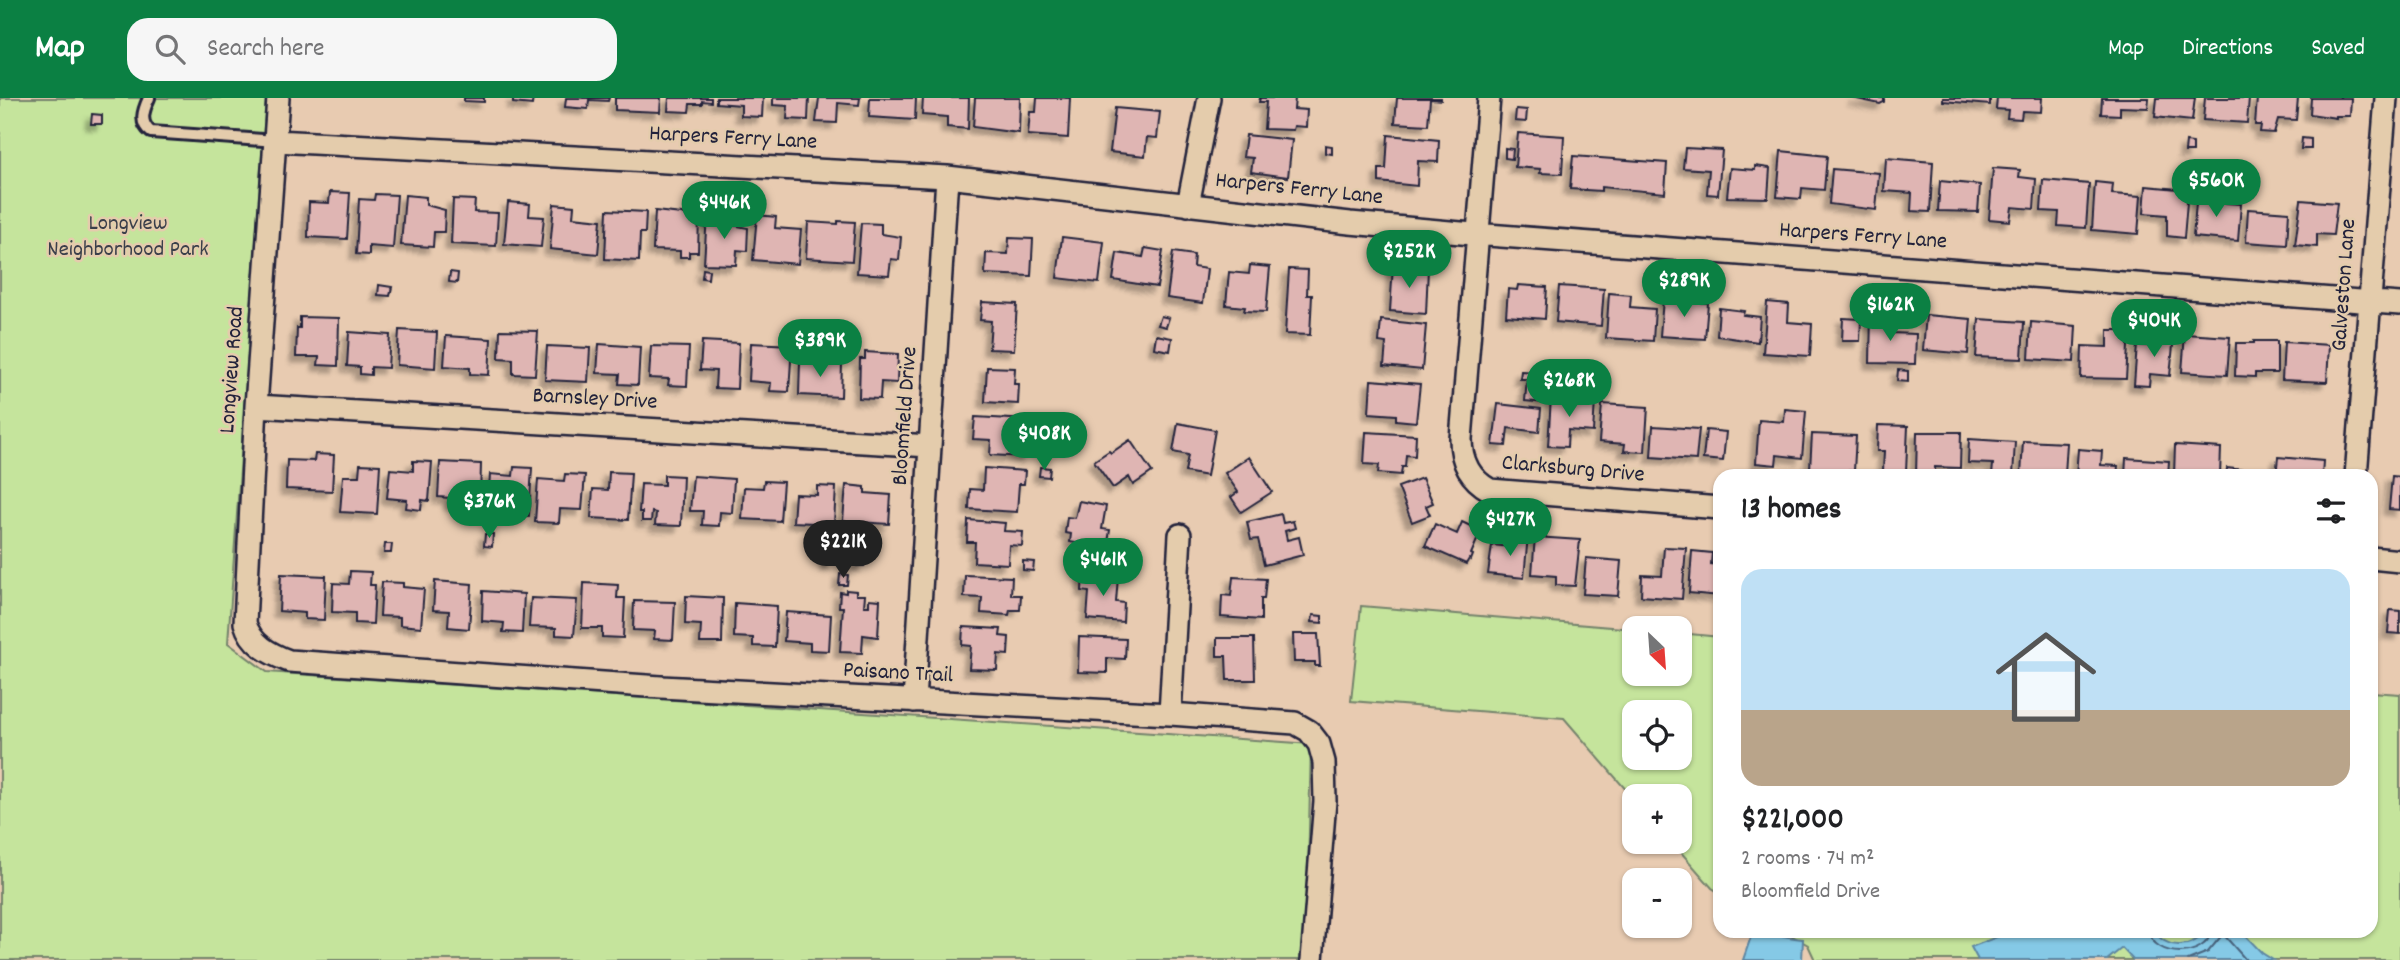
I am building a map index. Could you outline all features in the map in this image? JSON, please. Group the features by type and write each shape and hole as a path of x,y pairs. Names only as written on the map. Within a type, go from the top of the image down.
{"street":[{"name":"Longview Road","path":"255,642 245,623 256,406 278,98"},
{"path":"1188,205 1209,98"},
{"name":"Clarksburg Drive","path":"1489,98 1461,452 1464,464 1478,484 1490,491 1713,507"},
{"name":"Galveston Lane","path":"2358,469 2386,98"},
{"name":"Harpers Ferry Lane","path":"276,141 947,177 1350,223 2400,304"},
{"name":"Bloomfield Drive","path":"914,701 947,177"},
{"name":"Barnsley Drive","path":"256,406 930,446"},
{"path":"1170,714 1180,535"},
{"path":"2378,559 2400,561"},
{"name":"Paisano Trail","path":"255,642 270,654 289,661 661,687 1295,723 1309,732 1319,744 1324,762 1325,800 1312,960"}],"lane":[{"path":"149,98 142,118 144,127 151,132 276,141"}],"green space":[{"name":"Longview Neighborhood Park","path":"0,98 266,98 228,643 267,672 1311,744 1306,960 0,960"},
{"path":"1361,606 1622,628 1622,686 1692,686 1692,634 1713,636 1713,889 1682,854 1692,854 1692,784 1622,785 1564,718 1351,701"},
{"path":"2378,692 2400,694 2400,960 1815,960 1808,945 1796,938 2378,938"}],"water":[{"path":"1751,938 1803,939 1802,960 1743,960"},
{"path":"1994,938 2161,938 2180,945 2199,938 2248,938 2273,960 2133,960 2122,948 2107,960 1978,960 1971,947"}],"building":[{"path":"464,98 484,98 484,102 464,101"},
{"path":"513,98 533,98 532,105 513,103"},
{"path":"566,98 609,98 608,101 589,100 588,109 565,107"},
{"path":"615,98 661,98 660,112 615,110"},
{"path":"669,98 711,98 711,102 690,104 689,112 668,111"},
{"path":"716,98 763,98 762,117 741,116 741,105 716,103"},
{"path":"773,98 809,98 808,120 787,119 788,106 773,105"},
{"path":"819,98 860,98 859,105 838,103 837,123 816,122"},
{"path":"870,98 916,98 915,120 869,117"},
{"path":"923,98 969,98 968,129 947,127 947,117 922,115"},
{"path":"975,98 1020,98 1019,133 973,127"},
{"path":"1037,98 1070,98 1068,138 1028,135 1030,112 1036,112"},
{"path":"1260,98 1295,98 1294,109 1307,110 1306,127 1294,126 1293,130 1264,129 1266,102 1259,102"},
{"path":"1397,98 1441,98 1441,100 1430,99 1428,125 1395,123"},
{"path":"1852,98 1884,98 1884,102 1880,104"},
{"path":"1943,98 1990,98 1990,105 1943,101"},
{"path":"1997,98 2042,98 2041,112 2022,111 2021,119 2007,118 2008,110 1996,109"},
{"path":"2102,98 2149,98 2148,108 2120,107 2120,115 2101,114"},
{"path":"2157,98 2195,98 2192,121 2155,117"},
{"path":"2205,98 2249,98 2247,123 2203,120"},
{"path":"2257,98 2298,98 2296,120 2278,119 2274,133 2260,132 2261,125 2255,125"},
{"path":"2311,98 2351,98 2350,116 2336,118 2310,114"},
{"path":"1115,108 1160,112 1157,138 1147,137 1145,156 1110,152"},
{"path":"1516,109 1527,110 1526,122 1515,121"},
{"path":"92,114 102,115 102,124 91,124"},
{"path":"1518,133 1564,136 1562,174 1540,173 1541,169 1515,167"},
{"path":"1246,135 1292,140 1288,177 1251,172 1253,158 1243,157"},
{"path":"1388,135 1439,140 1438,162 1418,161 1417,186 1379,182 1379,169 1386,169"},
{"path":"2302,138 2311,139 2311,149 2301,149"},
{"path":"2186,142 2193,143 2193,152 2185,152"},
{"path":"1325,145 1332,146 1332,154 1325,153"},
{"path":"1505,148 1513,149 1512,159 1505,158"},
{"path":"1685,148 1722,150 1718,195 1707,194 1709,170 1683,168"},
{"path":"1781,151 1827,156 1824,190 1802,188 1801,199 1777,197"},
{"path":"1573,156 1667,163 1665,193 1601,187 1601,191 1570,189"},
{"path":"1886,158 1933,162 1930,212 1911,211 1912,193 1884,191"},
{"path":"1755,166 1770,168 1768,198 1727,197 1730,168 1755,170"},
{"path":"1993,168 2020,170 2019,177 2036,179 2034,209 2012,207 2010,221 1989,219"},
{"path":"1832,169 1879,173 1876,210 1829,204"},
{"path":"2043,180 2089,184 2086,228 2058,226 2059,212 2041,211"},
{"path":"1940,181 1980,185 1978,212 1938,211"},
{"path":"2095,182 2113,184 2112,194 2141,196 2138,234 2092,230"},
{"path":"2146,186 2188,190 2184,238 2167,236 2167,215 2144,213"},
{"path":"330,192 350,193 347,239 308,237 309,202 329,203"},
{"path":"2197,192 2214,193 2213,202 2241,204 2238,241 2193,237"},
{"path":"375,194 397,195 393,248 369,246 369,255 356,254 359,199 374,200"},
{"path":"405,195 426,197 426,205 445,210 444,232 434,232 433,247 401,245"},
{"path":"453,199 475,200 474,212 498,213 496,246 451,244"},
{"path":"2301,200 2337,203 2333,235 2317,234 2317,247 2295,245"},
{"path":"508,202 530,204 529,216 544,217 541,247 504,244"},
{"path":"554,204 574,206 573,217 601,220 598,254 550,249"},
{"path":"2248,209 2289,212 2287,245 2246,242"},
{"path":"607,210 646,212 645,233 640,233 639,261 605,259"},
{"path":"655,211 699,216 698,252 689,252 689,257 680,257 680,251 653,250"},
{"path":"707,214 728,215 727,224 748,228 747,251 737,250 736,265 704,264"},
{"path":"757,215 776,217 775,228 801,230 798,264 753,260"},
{"path":"838,221 855,222 852,261 806,258 808,222 838,224"},
{"path":"861,223 881,224 881,234 901,237 899,260 891,259 889,275 857,273"},
{"path":"1062,237 1104,242 1099,283 1057,278"},
{"path":"1009,238 1033,239 1031,276 985,274 986,253 1008,254"},
{"path":"1145,248 1163,251 1157,287 1113,280 1117,253 1143,257"},
{"path":"1173,252 1194,255 1193,267 1207,269 1203,303 1167,298"},
{"path":"1250,265 1270,267 1266,312 1244,311 1245,307 1226,305 1229,272 1249,274"},
{"path":"1393,266 1428,268 1426,314 1390,311"},
{"path":"703,269 709,270 708,279 702,278"},
{"path":"1289,269 1308,270 1307,295 1312,295 1310,335 1285,334"},
{"path":"450,272 458,273 457,283 449,282"},
{"path":"379,285 392,287 390,296 378,295"},
{"path":"1518,285 1547,287 1545,319 1506,316 1508,289 1517,290"},
{"path":"1559,286 1604,289 1601,326 1556,322"},
{"path":"1609,293 1631,295 1630,307 1655,309 1653,341 1606,338"},
{"path":"1663,299 1708,303 1705,339 1660,336"},
{"path":"982,302 1017,304 1014,350 989,349 991,321 980,320"},
{"path":"1767,302 1789,304 1788,322 1812,324 1810,356 1763,353"},
{"path":"1719,308 1744,311 1743,315 1760,317 1758,342 1717,336"},
{"path":"1871,314 1893,315 1892,333 1916,334 1915,364 1870,363"},
{"path":"1926,315 1971,319 1968,354 1923,350"},
{"path":"1161,316 1169,318 1166,327 1158,325"},
{"path":"300,317 339,318 338,366 318,365 319,357 296,357"},
{"path":"1843,318 1861,319 1860,341 1842,341"},
{"path":"1979,319 2024,322 2022,359 1976,357"},
{"path":"1381,320 1426,325 1422,370 1384,366 1386,343 1379,342"},
{"path":"2031,322 2076,326 2074,362 2029,359"},
{"path":"399,330 437,332 435,368 397,365"},
{"path":"500,330 538,331 535,375 513,374 513,359 499,358"},
{"path":"2108,330 2129,330 2126,379 2081,378 2082,346 2108,347"},
{"path":"349,332 390,335 388,368 371,367 371,375 360,374 360,367 347,366"},
{"path":"2150,333 2174,335 2170,376 2150,374 2149,386 2134,385 2137,345 2149,346"},
{"path":"2185,334 2230,337 2227,375 2182,372"},
{"path":"1156,335 1172,338 1170,351 1154,348"},
{"path":"446,336 491,339 489,375 470,374 470,368 444,366"},
{"path":"702,341 739,343 737,389 715,388 716,371 700,370"},
{"path":"2277,341 2277,373 2255,373 2255,377 2235,376 2236,343"},
{"path":"2284,342 2329,345 2327,382 2282,380"},
{"path":"751,343 792,345 789,392 770,391 771,383 749,381"},
{"path":"599,344 640,347 638,385 619,384 620,374 597,373"},
{"path":"547,346 590,348 588,382 545,380"},
{"path":"651,346 689,347 687,386 668,385 669,379 649,378"},
{"path":"865,352 898,354 897,383 881,382 880,399 859,398 860,359 865,359"},
{"path":"800,361 842,363 841,397 799,395"},
{"path":"987,367 1015,368 1014,384 1019,384 1018,404 985,402"},
{"path":"1898,370 1908,371 1908,382 1897,381"},
{"path":"1521,371 1549,373 1546,403 1525,401 1527,379 1520,379"},
{"path":"1371,380 1420,384 1416,422 1396,420 1396,415 1369,413"},
{"path":"1551,397 1595,401 1593,432 1568,430 1567,447 1548,446"},
{"path":"1498,404 1541,409 1539,432 1508,428 1506,446 1493,445"},
{"path":"1602,404 1648,407 1645,452 1624,451 1625,444 1599,442"},
{"path":"1785,409 1806,411 1802,458 1777,455 1776,465 1756,463 1759,420 1784,422"},
{"path":"975,417 1029,420 1027,457 990,455 991,440 973,439"},
{"path":"1178,423 1215,430 1207,476 1185,472 1188,455 1173,452"},
{"path":"1878,425 1908,426 1906,469 1883,469 1884,451 1877,451"},
{"path":"1653,426 1699,429 1696,460 1651,457"},
{"path":"1706,430 1726,432 1723,461 1703,459"},
{"path":"1366,432 1416,435 1415,456 1406,455 1401,475 1378,473 1379,465 1364,464"},
{"path":"1917,432 1961,432 1960,468 1916,469"},
{"path":"1812,434 1856,436 1854,469 1810,469"},
{"path":"1969,439 2015,442 2013,469 1993,469 1993,464 1968,463"},
{"path":"1130,440 1152,472 1133,485 1129,477 1113,488 1094,461"},
{"path":"2023,441 2067,443 2065,469 2021,469"},
{"path":"2175,445 2221,448 2220,469 2174,469"},
{"path":"2078,449 2102,451 2101,465 2118,466 2118,469 2077,469"},
{"path":"315,454 334,455 332,491 286,489 287,460 314,461"},
{"path":"1249,457 1272,492 1241,512 1231,497 1238,492 1225,473"},
{"path":"2278,457 2323,461 2322,469 2277,469"},
{"path":"2126,458 2169,461 2168,469 2125,469"},
{"path":"413,461 432,462 429,501 422,500 421,510 406,508 407,500 387,498 390,469 413,471"},
{"path":"440,462 481,464 480,499 470,498 469,505 450,504 450,498 438,497"},
{"path":"360,464 380,465 377,514 340,512 343,476 359,476"},
{"path":"514,467 532,468 529,516 510,515 510,505 488,504 490,474 513,476"},
{"path":"1040,467 1050,468 1049,477 1039,476"},
{"path":"984,468 1025,471 1024,484 1019,484 1017,512 969,509 970,489 983,490"},
{"path":"609,472 631,473 628,520 591,518 593,489 608,490"},
{"path":"565,474 585,475 582,510 560,509 559,523 535,522 538,479 564,481"},
{"path":"664,475 683,476 681,526 655,525 656,513 652,512 651,521 642,521 642,512 639,512 641,484 664,485"},
{"path":"693,476 734,479 732,513 720,512 719,526 702,525 703,511 690,511"},
{"path":"2392,476 2400,477 2400,510 2389,509"},
{"path":"1422,478 1433,503 1426,506 1430,515 1412,522 1398,487"},
{"path":"764,481 783,482 780,521 742,519 744,487 763,488"},
{"path":"846,485 865,487 865,493 891,495 889,524 843,521"},
{"path":"817,486 836,487 834,524 793,522 795,494 817,495"},
{"path":"1079,501 1106,506 1102,529 1110,530 1107,549 1070,542 1071,534 1065,533 1067,517 1075,518"},
{"path":"1281,514 1283,523 1293,521 1295,528 1285,531 1287,540 1299,537 1303,555 1264,565 1258,539 1251,540 1247,522"},
{"path":"968,520 1005,523 1004,531 1023,532 1022,546 1009,545 1008,564 974,562 975,542 967,542"},
{"path":"1462,522 1481,531 1471,560 1466,564 1425,546 1435,524 1457,534"},
{"path":"485,534 493,534 492,547 484,546"},
{"path":"1513,534 1528,535 1524,578 1488,574 1492,545 1511,547"},
{"path":"1535,537 1580,540 1575,586 1556,585 1556,576 1532,574"},
{"path":"385,544 392,544 391,553 384,553"},
{"path":"1664,547 1686,548 1682,599 1641,596 1642,575 1662,576"},
{"path":"1692,551 1712,553 1713,595 1689,593"},
{"path":"826,555 832,555 833,565 826,565"},
{"path":"858,558 865,558 864,566 857,566"},
{"path":"1586,558 1621,561 1618,596 1583,594"},
{"path":"1023,561 1034,562 1033,571 1023,570"},
{"path":"350,571 371,572 370,585 375,585 373,624 355,623 355,613 332,612 333,583 349,584"},
{"path":"281,574 326,576 324,620 305,619 305,613 279,611"},
{"path":"840,574 848,575 847,585 839,585"},
{"path":"1083,574 1118,577 1116,602 1124,603 1123,622 1087,619 1089,592 1082,591"},
{"path":"965,575 1012,577 1011,595 1021,595 1020,610 1010,610 1009,615 981,613 982,598 964,597"},
{"path":"1233,577 1266,579 1264,599 1261,599 1261,620 1221,617 1222,595 1231,596"},
{"path":"435,581 472,584 469,629 448,627 449,611 433,610"},
{"path":"382,582 403,583 403,587 424,589 421,627 400,625 400,617 380,616"},
{"path":"584,583 618,585 617,598 625,598 623,638 602,637 602,628 582,628"},
{"path":"846,590 856,591 856,595 865,595 864,606 869,606 869,599 880,600 878,637 863,635 862,653 840,652 843,607 839,607 840,592 846,593"},
{"path":"483,591 524,594 522,633 503,632 504,623 482,621"},
{"path":"686,596 723,598 722,643 700,643 701,625 685,624"},
{"path":"531,598 577,600 574,636 556,635 556,628 529,627"},
{"path":"634,601 675,602 673,640 654,639 655,631 633,630"},
{"path":"735,603 777,606 775,647 753,646 753,638 734,637"},
{"path":"2390,610 2400,611 2400,634 2388,633"},
{"path":"786,612 831,615 829,651 810,650 810,643 784,641"},
{"path":"1313,615 1322,616 1322,623 1312,622"},
{"path":"963,627 1001,629 1000,636 1009,637 1008,655 998,654 997,670 969,669 971,646 962,645"},
{"path":"1293,634 1318,634 1320,666 1315,666 1315,662 1294,662"},
{"path":"1079,637 1126,639 1125,659 1107,658 1107,673 1078,672"},
{"path":"1217,638 1254,638 1255,680 1227,680 1226,656 1217,656"}]}
